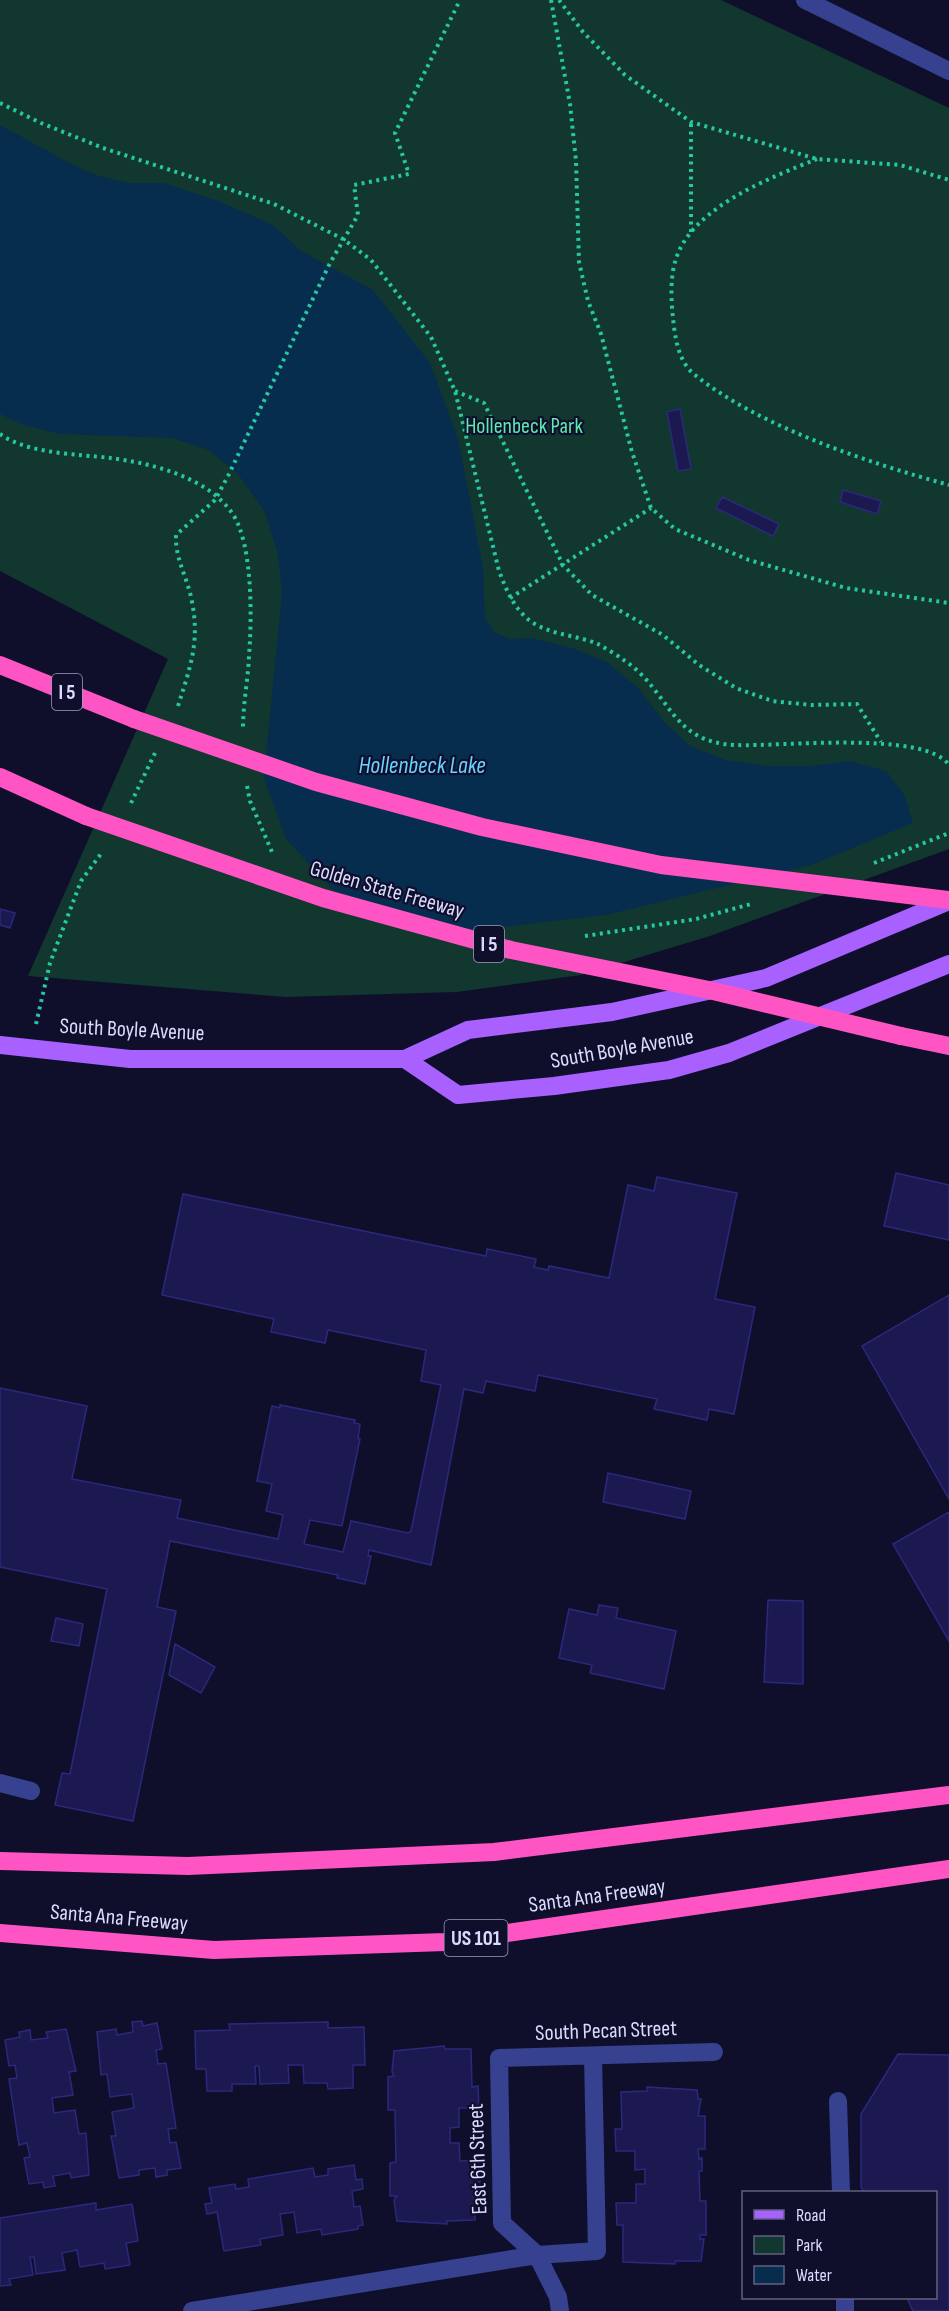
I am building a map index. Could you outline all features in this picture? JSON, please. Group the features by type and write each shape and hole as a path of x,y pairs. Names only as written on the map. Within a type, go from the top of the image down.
{"highway":[{"name":"I 5","path":"0,665 134,719 316,782 482,827 661,865 949,900"},
{"name":"Golden State Freeway","path":"0,777 86,816 323,898 511,950 709,990 949,1046"},
{"path":"0,1861 199,1866 494,1852 949,1795"},
{"name":"Santa Ana Freeway","path":"0,1933 214,1950 445,1942 949,1869"}],"main road":[{"name":"South Boyle Avenue","path":"0,1045 130,1059 405,1059 468,1030 612,1012 766,978 949,900"},
{"name":"South Boyle Avenue","path":"405,1059 458,1095 554,1086 669,1070 729,1053 949,964"}],"street":[{"path":"805,0 949,71"},
{"path":"0,1783 31,1791"},
{"name":"South Pecan Street","path":"499,2058 714,2052"},
{"path":"192,2311 537,2254 597,2251 593,2056"},
{"name":"East 6th Street","path":"499,2058 502,2223 537,2254 558,2297 560,2311"},
{"path":"838,2101 841,2191"}],"path":[{"path":"177,708 196,649 192,601 176,550 176,535 217,496 228,476 330,263 358,215 354,185 409,174 395,133 460,0"},
{"path":"551,0 575,150 579,262 588,301 612,371 632,452 651,508 675,529 748,560 846,588 949,603"},
{"path":"559,0 583,32 625,75 691,122 817,159 900,165 949,180"},
{"path":"0,103 41,123 103,148 274,204 342,239 371,260 431,338 455,391 499,571 510,598 530,621 597,644 627,662 649,683 687,731 703,738 734,745 881,743 926,749 949,765"},
{"path":"691,122 691,232"},
{"path":"817,159 766,179 727,201 691,232 676,259 672,302 675,344 693,374 756,415 889,468 949,485"},
{"path":"455,391 484,403 563,566 592,595 663,635 699,665 736,688 772,701 812,705 857,704 881,743"},
{"path":"0,434 49,451 153,465 217,496 232,513 243,535 249,593 250,654 243,731"},
{"path":"510,598 651,508"},
{"path":"127,812 157,750"},
{"path":"245,778 250,801 268,847 274,856"},
{"path":"863,867 949,833"},
{"path":"30,1048 50,963 81,880 109,842"},
{"path":"582,936 696,919 753,904"}],"green space":[{"name":"Hollenbeck Park","path":"0,0 721,0 949,108 949,849 710,936 581,975 457,992 286,997 28,976 168,659 0,571"}],"water":[{"name":"Hollenbeck Lake","path":"0,125 75,166 99,176 130,183 164,183 218,201 273,225 301,251 373,290 430,363 458,439 483,567 485,618 495,633 511,639 532,638 572,648 607,662 639,689 664,722 690,746 726,760 768,766 810,766 850,761 886,771 905,796 913,823 811,865 606,915 470,931 382,912 332,889 286,839 264,778 282,592 278,555 265,512 238,474 209,450 172,438 60,434 23,425 0,414"}],"building":[{"path":"680,409 691,469 678,471 667,412"},
{"path":"843,490 881,501 877,514 840,502"},
{"path":"722,497 779,524 773,536 716,508"},
{"path":"0,909 15,913 10,928 0,925"},
{"path":"896,1173 949,1185 949,1240 884,1226"},
{"path":"657,1177 737,1193 715,1299 755,1307 734,1414 709,1409 707,1420 654,1409 657,1399 538,1375 535,1391 486,1381 483,1393 464,1389 431,1565 369,1550 368,1556 371,1556 365,1584 337,1578 338,1575 170,1541 157,1607 176,1611 133,1821 55,1805 62,1773 70,1774 107,1589 0,1567 0,1388 87,1406 72,1479 181,1500 177,1518 278,1539 283,1515 266,1511 272,1484 257,1481 272,1406 280,1408 280,1405 355,1420 354,1423 360,1424 358,1438 360,1439 342,1526 310,1520 304,1544 343,1552 351,1521 408,1533 411,1531 441,1385 421,1381 426,1350 328,1330 325,1343 271,1332 274,1319 162,1295 183,1194 486,1256 487,1249 536,1259 534,1267 548,1270 549,1266 609,1278 628,1185 654,1191"},
{"path":"949,1295 949,1499 862,1346"},
{"path":"608,1473 691,1491 685,1519 603,1502"},
{"path":"949,1512 949,1641 893,1544"},
{"path":"768,1600 803,1601 803,1684 764,1682"},
{"path":"599,1605 618,1608 616,1618 676,1631 664,1689 590,1673 592,1665 559,1658 569,1609 597,1615"},
{"path":"56,1618 83,1624 79,1646 51,1641"},
{"path":"175,1644 215,1667 201,1693 169,1675"},
{"path":"142,2021 143,2026 157,2023 162,2049 156,2050 158,2064 166,2063 176,2128 168,2129 170,2143 176,2142 181,2168 167,2170 167,2175 156,2177 155,2168 139,2170 139,2175 119,2178 111,2136 116,2136 112,2112 134,2108 132,2094 110,2097 107,2074 101,2075 97,2032 116,2029 117,2035 133,2032 132,2022"},
{"path":"328,2022 328,2028 364,2027 365,2065 353,2065 353,2088 328,2089 327,2083 304,2083 303,2065 288,2065 289,2083 260,2084 259,2066 255,2066 256,2084 232,2084 232,2091 207,2091 206,2069 196,2069 195,2031 230,2030 229,2024"},
{"path":"66,2029 76,2071 69,2072 73,2095 52,2098 54,2113 75,2110 79,2134 86,2133 89,2175 71,2178 70,2173 53,2176 55,2186 44,2188 43,2182 29,2184 24,2158 30,2157 27,2143 19,2145 9,2079 17,2078 15,2065 9,2066 5,2040 20,2037 19,2032 30,2030 31,2040 48,2038 46,2032"},
{"path":"444,2046 445,2049 471,2049 472,2087 478,2086 479,2108 459,2108 459,2127 450,2128 450,2143 459,2143 460,2161 479,2160 480,2182 473,2183 475,2220 447,2221 447,2224 397,2221 394,2200 397,2196 390,2196 390,2163 396,2162 395,2110 388,2110 388,2077 394,2076 392,2072 394,2051"},
{"path":"898,2054 949,2055 949,2311 913,2311 907,2299 937,2299 937,2191 863,2191 861,2187 861,2114"},
{"path":"647,2087 697,2090 698,2099 701,2099 698,2116 705,2116 705,2149 698,2149 699,2159 702,2158 702,2171 699,2171 700,2201 706,2201 706,2235 700,2235 700,2239 704,2239 701,2261 675,2261 675,2264 623,2262 623,2225 617,2225 616,2203 636,2203 636,2184 645,2184 645,2169 635,2170 635,2151 616,2151 615,2129 622,2129 621,2092 647,2091"},
{"path":"354,2165 356,2180 362,2179 363,2189 352,2191 354,2207 360,2206 363,2225 358,2226 358,2229 322,2235 321,2229 297,2233 294,2212 280,2214 283,2235 260,2239 261,2245 224,2251 217,2212 207,2214 205,2204 212,2203 209,2188 235,2184 236,2189 249,2187 248,2179 313,2168 315,2177 328,2175 328,2169"},
{"path":"96,2203 96,2210 132,2204 138,2241 126,2243 130,2265 105,2269 104,2263 80,2267 77,2250 62,2253 65,2270 36,2274 34,2257 30,2257 33,2275 9,2279 11,2285 0,2286 0,2218"}]}
